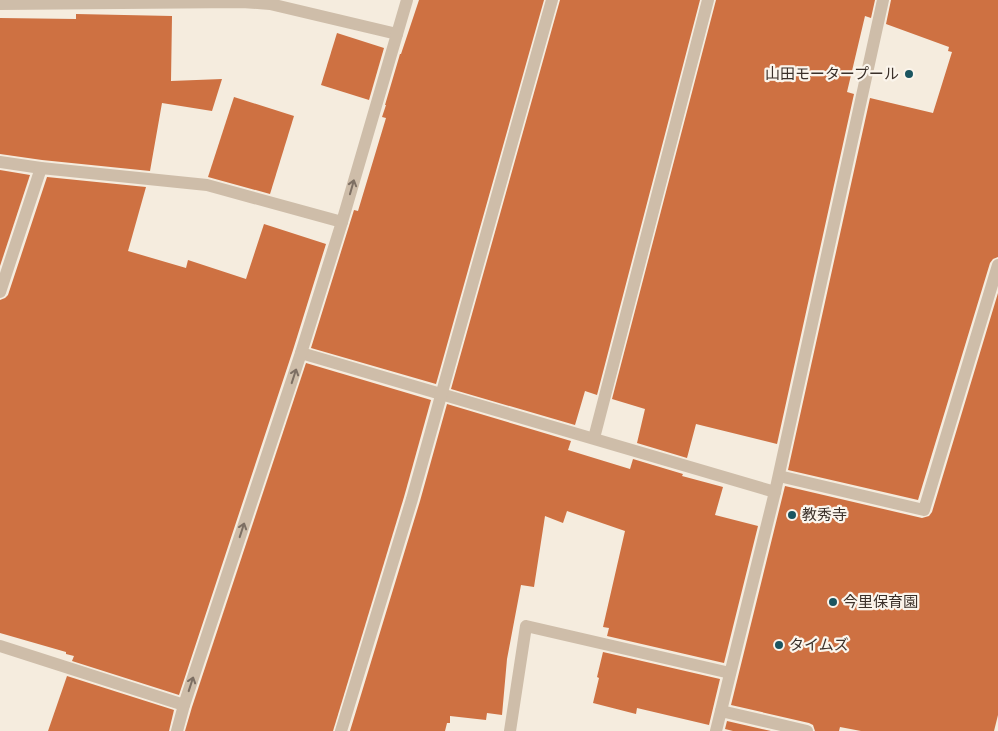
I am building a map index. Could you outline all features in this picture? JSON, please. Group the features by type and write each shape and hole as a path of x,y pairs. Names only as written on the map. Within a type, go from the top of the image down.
{"street":[{"path":"177,731 301,353 342,222 407,0"},
{"path":"341,731 412,498 552,0"},
{"path":"594,438 708,0"},
{"path":"716,731 776,492 883,0"},
{"path":"0,4 242,2 270,4 397,34"},
{"path":"0,162 41,168 207,184 342,222"},
{"path":"0,292 41,168"},
{"path":"779,476 924,510 998,265"},
{"path":"301,353 776,492"},
{"path":"510,731 526,626 730,673"},
{"path":"0,646 184,705"},
{"path":"721,711 807,731"}],"building":[{"path":"419,0 544,0 436,384 311,348 354,210 358,211 386,118 382,117 385,105"},
{"path":"560,0 700,0 597,395 585,391 575,425 451,389"},
{"path":"716,0 875,0 871,18 865,16 847,92 854,94 777,444 696,424 687,458 637,443 645,409 612,399"},
{"path":"891,0 998,0 998,257 990,263 918,500 788,470 870,98 933,113 952,52 948,51 949,47 886,24"},
{"path":"76,14 172,16 171,81 222,79 212,111 162,103 150,171 0,154 0,18 76,19"},
{"path":"337,33 384,48 369,100 321,85"},
{"path":"234,97 294,116 270,194 208,177"},
{"path":"0,170 30,175 0,266"},
{"path":"47,177 146,187 128,251 186,268 188,260 246,279 264,224 326,244 179,695 72,661 74,656 66,654 66,652 0,633 0,300 8,295"},
{"path":"998,293 998,715 994,731 861,731 840,727 839,731 815,731 813,725 809,723 731,705 785,486 922,518 929,516 932,512"},
{"path":"306,363 431,400 404,497 333,731 185,731 192,707"},
{"path":"447,404 571,441 568,450 630,469 633,459 683,474 682,476 723,487 715,515 758,526 724,663 607,636 609,628 603,627 625,531 567,511 563,523 545,516 534,587 521,585 507,659 502,715 487,713 486,720 450,716 450,723 447,723 445,731 350,731 420,501"},
{"path":"603,652 720,679 709,725 637,708 636,714 593,703"},
{"path":"67,676 174,710 169,731 48,731"},
{"path":"727,721 771,731 733,731 725,729"}],"place":[{"name":"山田モータープール","path":"909,74"},
{"name":"教秀寺","path":"792,515"},
{"name":"今里保育園","path":"833,602"},
{"name":"タイムズ","path":"779,645"}]}
